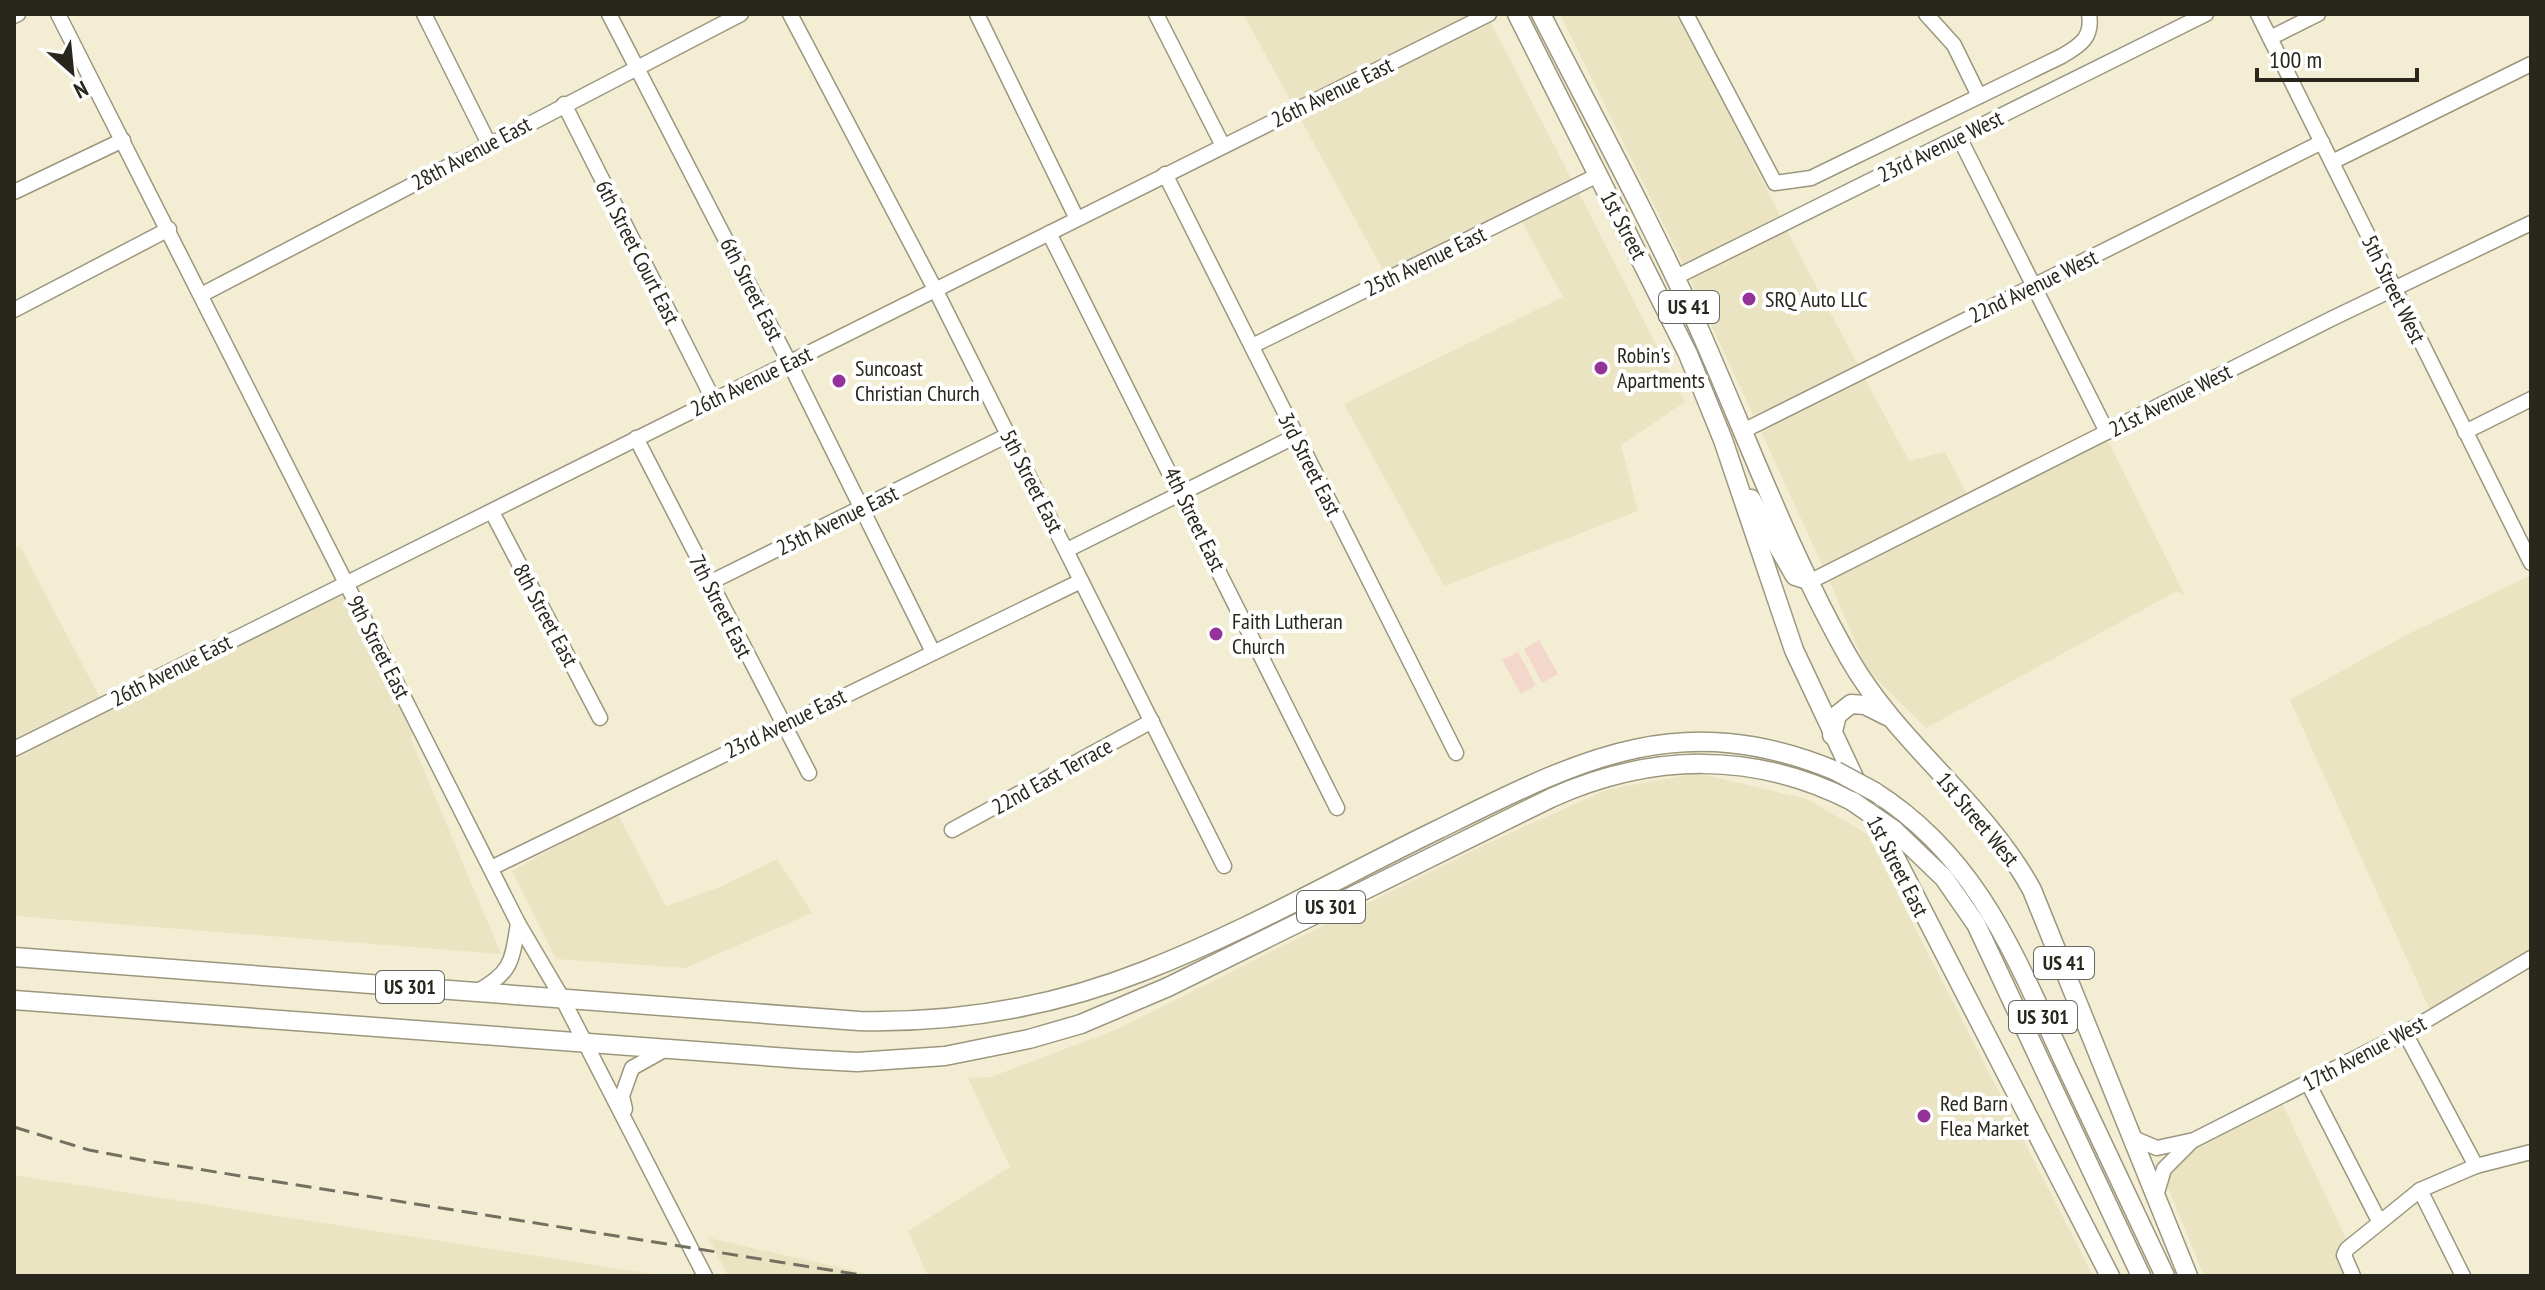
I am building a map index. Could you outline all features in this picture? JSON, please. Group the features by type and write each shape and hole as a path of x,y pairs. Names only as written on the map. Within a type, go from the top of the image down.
{"main road":[{"name":"1st Street","path":"1517,14 1636,245 1688,354 1723,440"},
{"name":"1st Street","path":"1541,14 1674,278 1745,430"},
{"path":"1636,245 1661,278 1729,420 1737,428 1745,430 1733,447 1734,473 1795,576 1811,581"},
{"name":"1st Street West","path":"1745,430 1772,500 1854,666 1893,720 1994,834 2028,881 2188,1276"},
{"name":"1st Street East","path":"1723,440 1779,613 1832,735 2110,1276"},
{"path":"1832,735 1837,715 1851,704 1865,705 1893,720"},
{"name":"1st Street West","path":"561,996 859,1021 939,1019 1003,1011 1092,990 1170,960 1534,782 1596,757 1652,744 1719,743 1784,753 1836,771 1875,792 1934,837 1960,865 1988,905 2165,1276"},
{"name":"US 301","path":"14,1000 583,1040 803,1059 907,1060 986,1049 1042,1036 1156,993 1551,798 1604,776 1640,767 1696,762 1752,767 1807,781 1852,801 1894,830 1944,878 1976,924 2141,1276"},
{"name":"US 301","path":"14,957 561,996"}],"street":[{"name":"9th Street East","path":"58,14 518,923 561,996 705,1276"},
{"path":"424,14 489,144"},
{"name":"6th Street East","path":"609,14 789,362 933,652"},
{"name":"28th Avenue East","path":"201,295 741,14"},
{"name":"5th Street East","path":"790,14 936,291 1224,866"},
{"path":"977,14 1077,219"},
{"path":"1156,14 1223,146"},
{"name":"26th Avenue East","path":"14,749 1489,14"},
{"path":"1686,14 1775,183 1811,178 2084,43 2091,27 2089,14"},
{"path":"1926,14 1954,45 1979,96"},
{"name":"23rd Avenue West","path":"1674,278 2206,14"},
{"name":"5th Street West","path":"2258,14 2531,563"},
{"path":"2270,38 2318,14"},
{"path":"2332,162 2531,64"},
{"name":"6th Street Court East","path":"564,104 713,399"},
{"path":"1959,137 2107,432"},
{"path":"14,192 123,140"},
{"name":"22nd Avenue West","path":"1745,430 2322,142"},
{"name":"3rd Street East","path":"1165,174 1456,753"},
{"name":"25th Avenue East","path":"1252,346 1598,175"},
{"name":"21st Avenue West","path":"1811,581 2531,223"},
{"path":"14,310 169,229"},
{"name":"4th Street East","path":"1049,233 1182,493 1337,808"},
{"path":"2465,432 2531,399"},
{"name":"25th Avenue East","path":"709,583 1008,435"},
{"path":"1067,550 1296,436"},
{"name":"7th Street East","path":"636,438 781,725 809,773"},
{"name":"8th Street East","path":"492,512 600,718"},
{"name":"23rd Avenue East","path":"491,868 1081,581"},
{"name":"22nd East Terrace","path":"952,830 1152,721"},
{"path":"475,992 505,972 512,958 518,923"},
{"name":"17th Avenue West","path":"2133,1138 2157,1148 2194,1140 2405,1033 2531,958"},
{"path":"2405,1033 2476,1166"},
{"path":"631,1129 622,1096 625,1078 645,1059 666,1049"},
{"path":"2308,1083 2379,1221"},
{"name":"17th Avenue West","path":"2156,1196 2167,1165 2194,1140"},
{"path":"2353,1276 2344,1255 2379,1221 2420,1190 2476,1166 2531,1152"},
{"path":"2420,1190 2463,1276"}],"shaded area":[{"path":"1251,14 1471,14 1293,105 1245,17"},
{"path":"1560,14 1680,14 1781,218 1684,266"},
{"path":"1489,19 1573,182 1385,274 1299,116"},
{"path":"1579,193 1685,402 1621,445 1638,511 1444,586 1344,404 1563,297 1521,220"},
{"path":"1786,229 1858,365 1754,417 1689,277"},
{"path":"1864,377 1909,461 1945,452 1968,496 1824,569 1760,429"},
{"path":"2108,441 2185,596 2177,591 1926,728 1867,670 1829,580"},
{"path":"20,546 100,698 14,742 14,549"},
{"path":"2531,575 2531,950 2430,1010 2290,700 2406,635"},
{"path":"344,590 417,733 410,737 501,954 14,916 14,756"},
{"path":"1539,640 1558,674 1542,683 1524,649"},
{"path":"1518,652 1536,685 1521,694 1502,660"},
{"path":"1697,773 1807,799 1867,834 2093,1276 928,1276 908,1231 1010,1167 968,1078 991,1077 1115,1030 1484,845 1606,790"},
{"path":"617,813 666,906 720,887 777,859 812,913 685,968 556,959 512,871"},
{"path":"2282,1103 2347,1241 2336,1257 2347,1276 2204,1276 2164,1178 2197,1146"},
{"path":"14,1175 666,1276 14,1276"},
{"path":"709,1238 877,1276 728,1276"}],"railway":[{"path":"14,1127 89,1150 147,1161 867,1276"}],"place":[{"name":"SRQ Auto LLC","path":"1749,299"},
{"name":"Robin's Apartments","path":"1601,368"},
{"name":"Suncoast Christian Church","path":"839,381"},
{"name":"Faith Lutheran Church","path":"1216,634"},
{"name":"Red Barn Flea Market","path":"1924,1116"}]}
